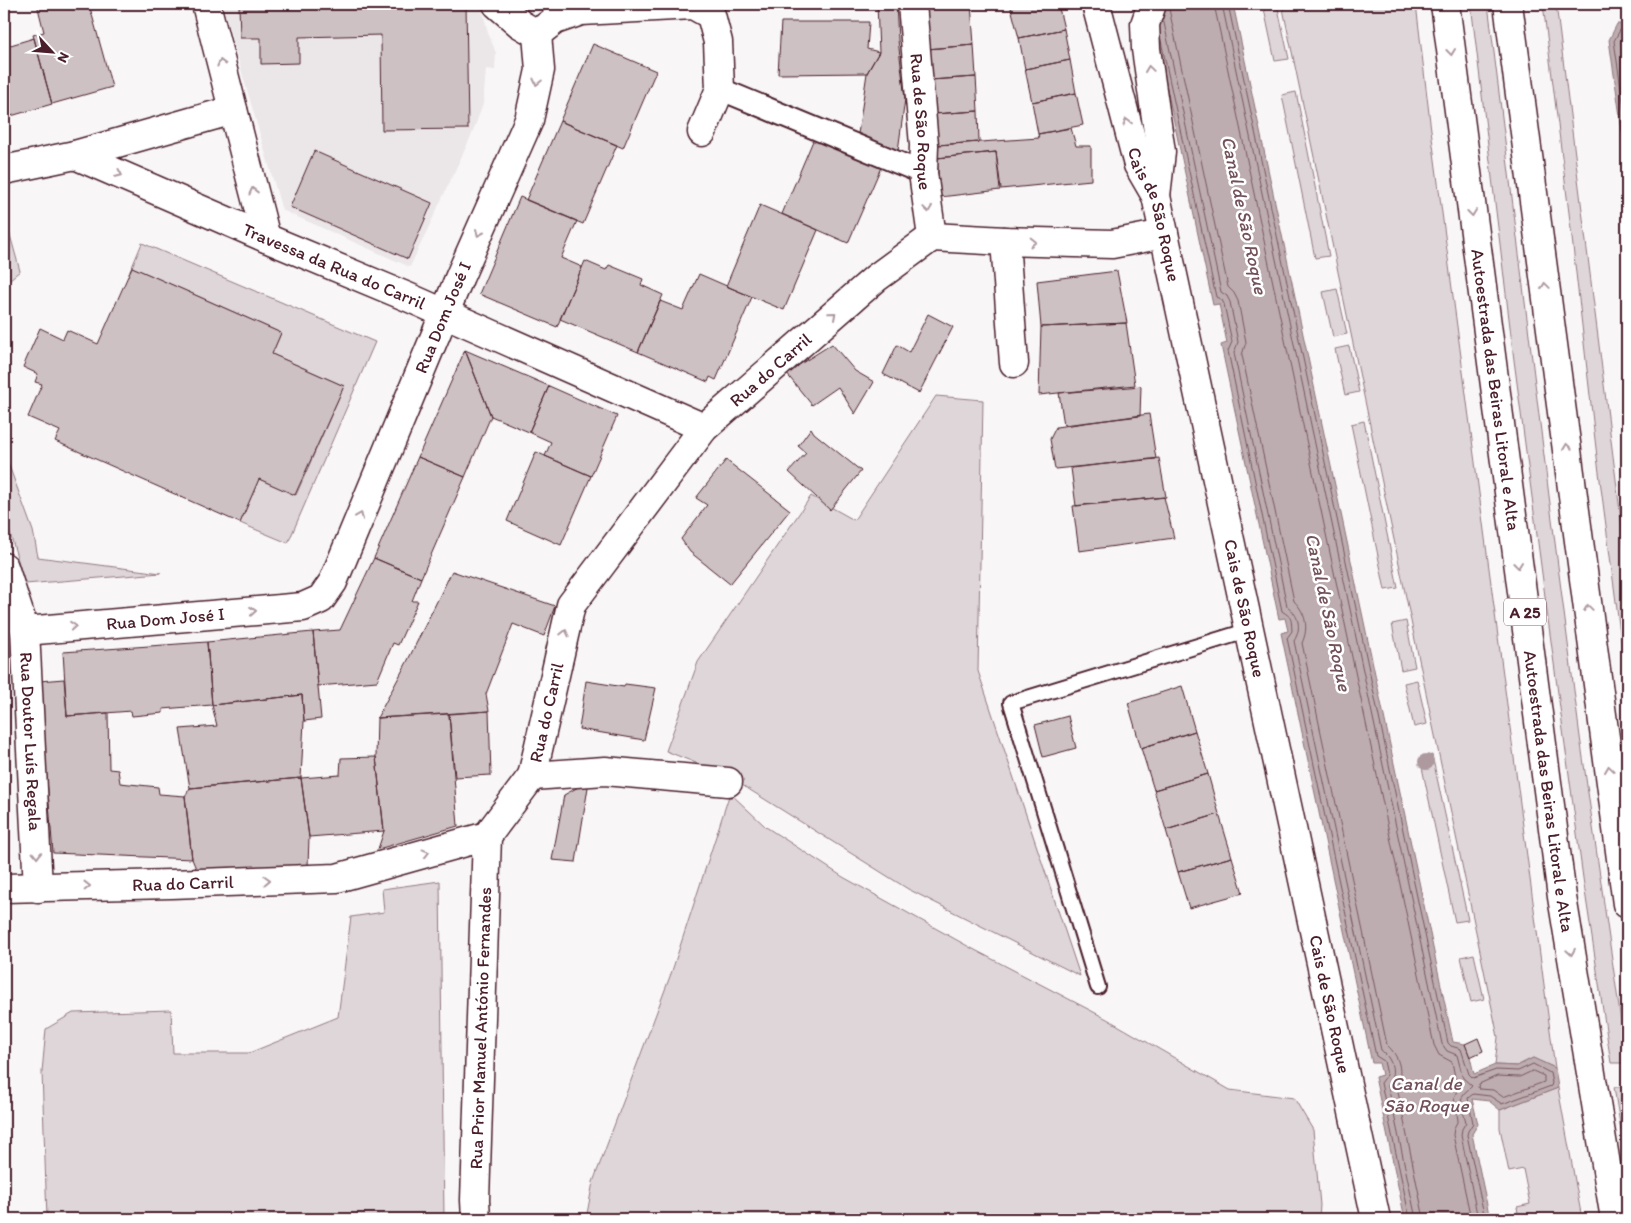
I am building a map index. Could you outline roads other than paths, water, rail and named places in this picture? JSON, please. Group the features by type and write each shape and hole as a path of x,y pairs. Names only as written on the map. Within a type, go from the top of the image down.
{"main road":[{"path":"206,4 266,238"},
{"path":"497,4 520,24 537,34 555,20 581,11 693,6 711,15 718,42 720,89 702,132"},
{"name":"Rua de São Roque","path":"912,4 924,145 923,173 932,237"},
{"name":"Cais de São Roque","path":"1096,4 1138,165 1156,196 1376,1219"},
{"path":"1152,4 1145,24 1146,49 1161,152 1156,196"},
{"name":"Autoestrada das Beiras Litoral e Alta","path":"1445,4 1562,897 1615,1219"},
{"path":"1508,4 1627,904"},
{"name":"Rua Dom José I","path":"25,631 303,607 321,599 333,582 445,314 529,120 540,70 537,34"},
{"path":"4,170 75,155 233,110"},
{"name":"Travessa da Rua do Carril","path":"75,155 704,428"},
{"path":"932,237 1112,244 1164,234"},
{"name":"Rua do Carril","path":"4,888 337,878 487,836 532,776 571,605 704,428 876,278 932,237"},
{"path":"1005,241 1014,363"},
{"name":"Rua Doutor Luís Regala","path":"4,567 25,631 38,888"},
{"path":"532,776 605,771 728,782"},
{"name":"Rua Prior Manuel António Fernandes","path":"476,1219 475,1200 487,836"}],"street":[{"path":"720,89 923,173"}],"lane":[{"path":"1098,987 1012,703 1250,630"}],"water":[{"name":"Canal de São Roque","path":"1149,4 1233,4 1453,1042 1465,1044 1474,1074 1495,1065 1517,1066 1533,1058 1555,1068 1558,1088 1500,1110 1489,1101 1472,1099 1478,1124 1472,1134 1490,1219 1405,1219 1375,1077 1382,1075 1379,1063 1372,1063 1281,633 1288,631 1285,618 1279,619 1221,345 1227,343 1219,304 1213,305"},
{"path":"1617,24 1627,24 1627,165 1609,40"}]}
